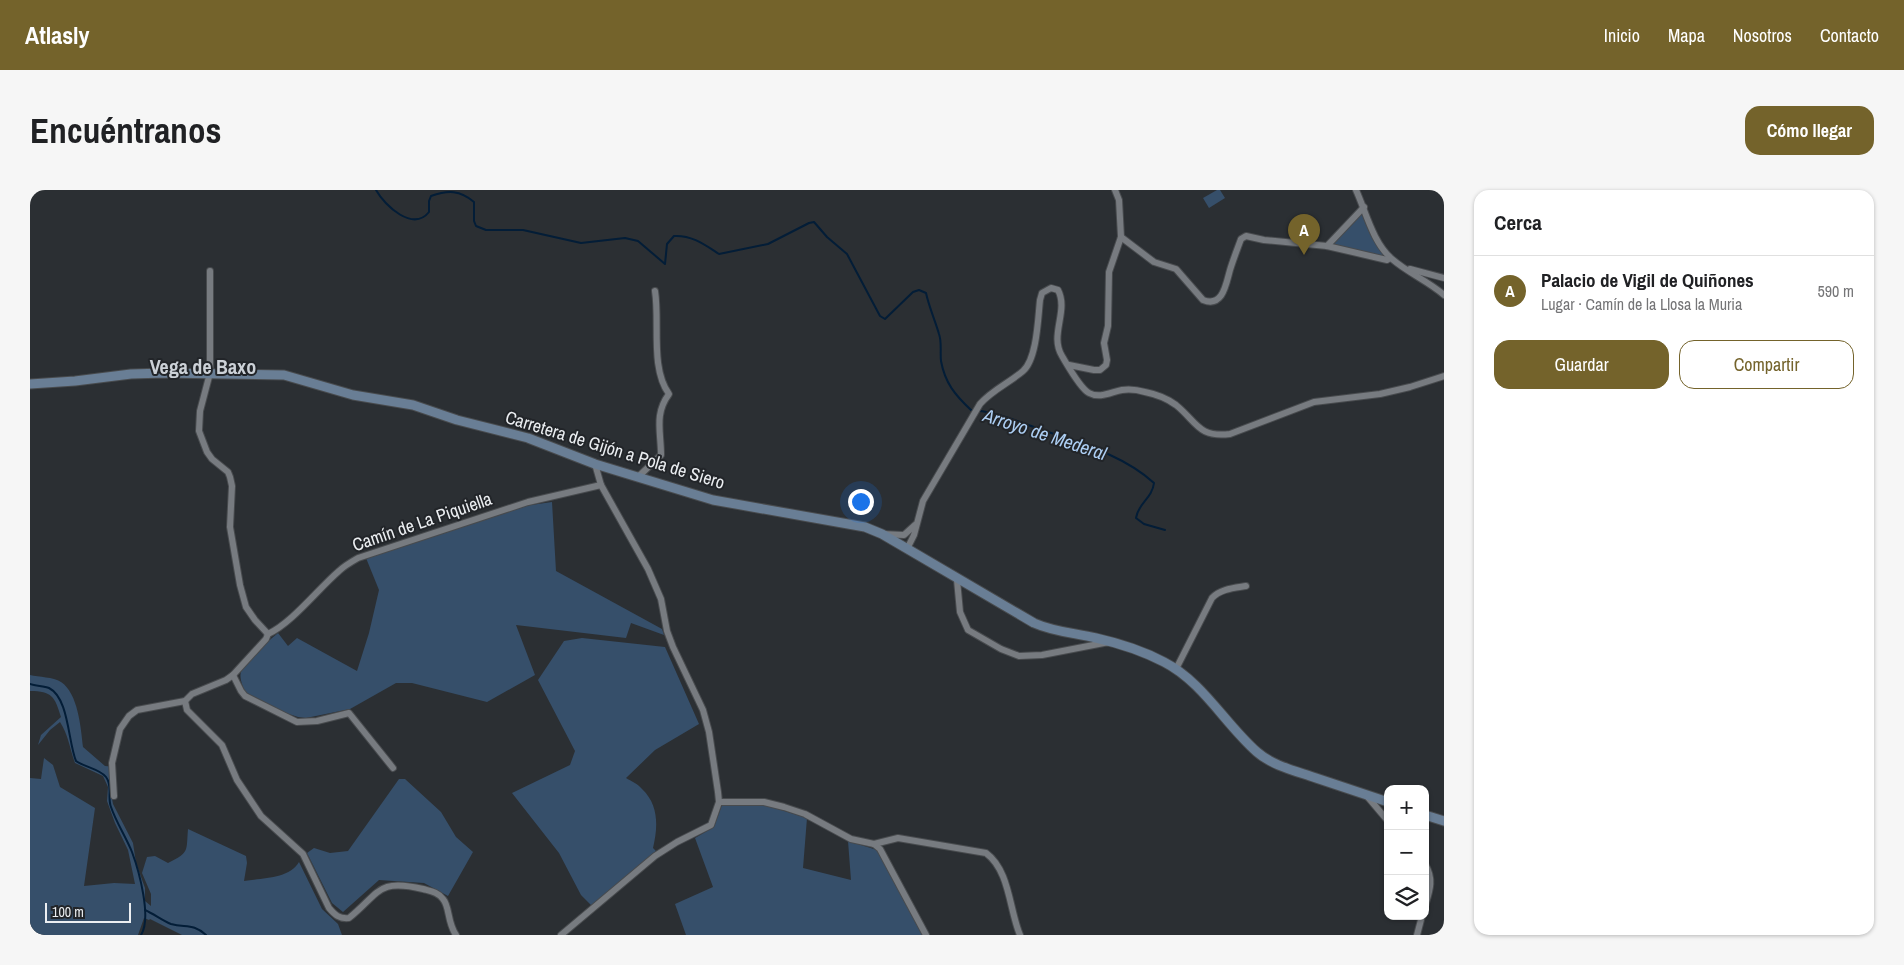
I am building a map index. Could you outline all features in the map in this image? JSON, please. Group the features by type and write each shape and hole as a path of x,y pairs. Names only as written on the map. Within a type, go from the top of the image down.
{"street":[{"path":"1069,365 1100,370 1106,365 1104,344 1108,326 1109,272 1121,237 1119,200 1115,190"},
{"path":"1356,190 1370,225 1390,258 1444,295"},
{"path":"1327,246 1364,208"},
{"path":"1121,237 1154,262 1176,269 1202,300 1208,302 1216,300 1224,293 1241,240 1246,236 1327,246 1387,260 1390,258"},
{"path":"1407,269 1444,278"},
{"path":"210,271 210,373 200,411 199,431 207,452 212,459 228,472 230,477 232,486 230,527 240,585 246,607 268,634"},
{"path":"904,547 914,534 924,501 980,404 1028,366 1033,350 1042,293 1051,288 1058,290 1061,295 1062,304 1057,338 1061,356 1083,388 1096,396 1121,390 1144,392 1165,399 1176,406 1200,429 1208,433 1230,434 1314,402 1380,394 1444,376"},
{"path":"638,477 660,455 660,408 669,394 660,371 655,291"},
{"name":"Carretera de Gijón a Pola de Siero","path":"30,384 131,374 210,373 284,376 353,395 413,405 457,420 528,438 595,464 713,500 865,527 882,534 957,580 1046,629 1112,642 1163,661 1196,686 1246,741 1267,759 1289,769 1384,801"},
{"path":"562,935 655,856 712,825 719,802 709,732 703,710 673,647 667,631 660,599 648,569 601,485 595,464"},
{"name":"Camín de La Piquiella","path":"114,796 112,763 120,730 129,716 137,710 185,701 192,694 233,675 266,639 268,634 294,614 339,571 358,558 528,502 601,485"},
{"path":"882,534 904,534 910,531 918,522"},
{"path":"904,534 904,547"},
{"path":"957,580 960,612 968,630 1001,649 1019,656 1042,655 1112,642"},
{"path":"1176,669 1212,598 1231,588 1246,586"},
{"path":"233,675 245,696 290,719 304,722 349,713 393,768"},
{"path":"185,701 187,710 222,745 238,780 261,816 304,854 329,908 336,915 342,919 349,918 383,887 394,885 417,888 435,892 445,900 450,925 456,935"},
{"path":"1366,795 1384,816"},
{"path":"719,802 771,803 805,814 851,839 874,844 898,838 986,854 994,859 1000,869 1020,935"},
{"path":"1429,816 1444,821"},
{"path":"874,844 880,850 926,935"},
{"path":"1429,871 1431,875 1429,893"},
{"path":"1417,935 1421,920"}],"shaded area":[{"path":"1220,190 1225,198 1209,208 1203,198"},
{"path":"1364,207 1370,225 1390,258 1327,246"},
{"path":"552,502 556,571 662,629 664,635 631,623 626,638 516,625 535,675 487,702 412,683 396,683 350,709 306,718 286,713 245,692 240,677 241,672 247,662 278,633 288,646 297,638 357,671 369,633 379,590 366,558 524,506"},
{"path":"582,638 665,647 699,724 655,750 626,778 640,787 652,802 656,817 653,848 656,851 592,906 581,895 559,853 512,793 570,765 575,751 538,680 564,641"},
{"path":"30,675 54,679 67,687 78,711 83,747 105,766 116,767 116,777 111,793 113,804 133,843 136,863 145,888 145,901 151,906 151,894 142,873 147,857 155,856 168,863 180,856 187,847 188,829 246,856 247,863 244,881 282,875 295,868 299,862 322,909 338,924 342,935 182,935 150,919 144,918 138,935 30,935 30,778 41,779 44,758 53,765 60,787 95,808 84,886 114,883 135,884 128,850 107,801 108,787 103,776 75,763 60,722 50,730 38,745 41,735 61,717 57,704 52,697 43,692 30,691"},
{"path":"399,779 405,779 441,812 456,837 473,852 448,896 424,883 379,880 343,912 332,903 307,853 314,848 330,853 348,851"},
{"path":"722,805 765,805 807,818 803,868 851,880 848,841 877,850 923,935 686,935 675,904 713,887 695,838 714,827"}],"waterway":[{"name":"Arroyo de Mederal","path":"376,190 386,203 408,218 415,219 429,212 431,196 454,192 464,195 474,202 474,221 476,226 486,230 523,230 581,243 625,238 638,241 665,264 667,244 674,236 687,237 719,254 768,244 814,222 827,237 847,254 880,316 885,319 913,292 919,290 926,293 940,337 941,361 945,376 960,399 971,410 974,410"},
{"name":"Arroyo de Mederal","path":"979,411 1000,415 1081,443 1127,464 1154,483 1151,493 1139,508 1136,518 1144,524 1165,530"},
{"path":"30,684 49,688 56,693 64,710 76,761 100,772 108,780 111,807 132,852 141,882 145,906 144,927 141,935"},
{"path":"145,910 171,924 193,927 206,935"}],"place":[{"name":"Palacio de Vigil de Quiñones","path":"1304,255"}],"district":[{"name":"Vega de Baxo","path":"203,367"}]}
